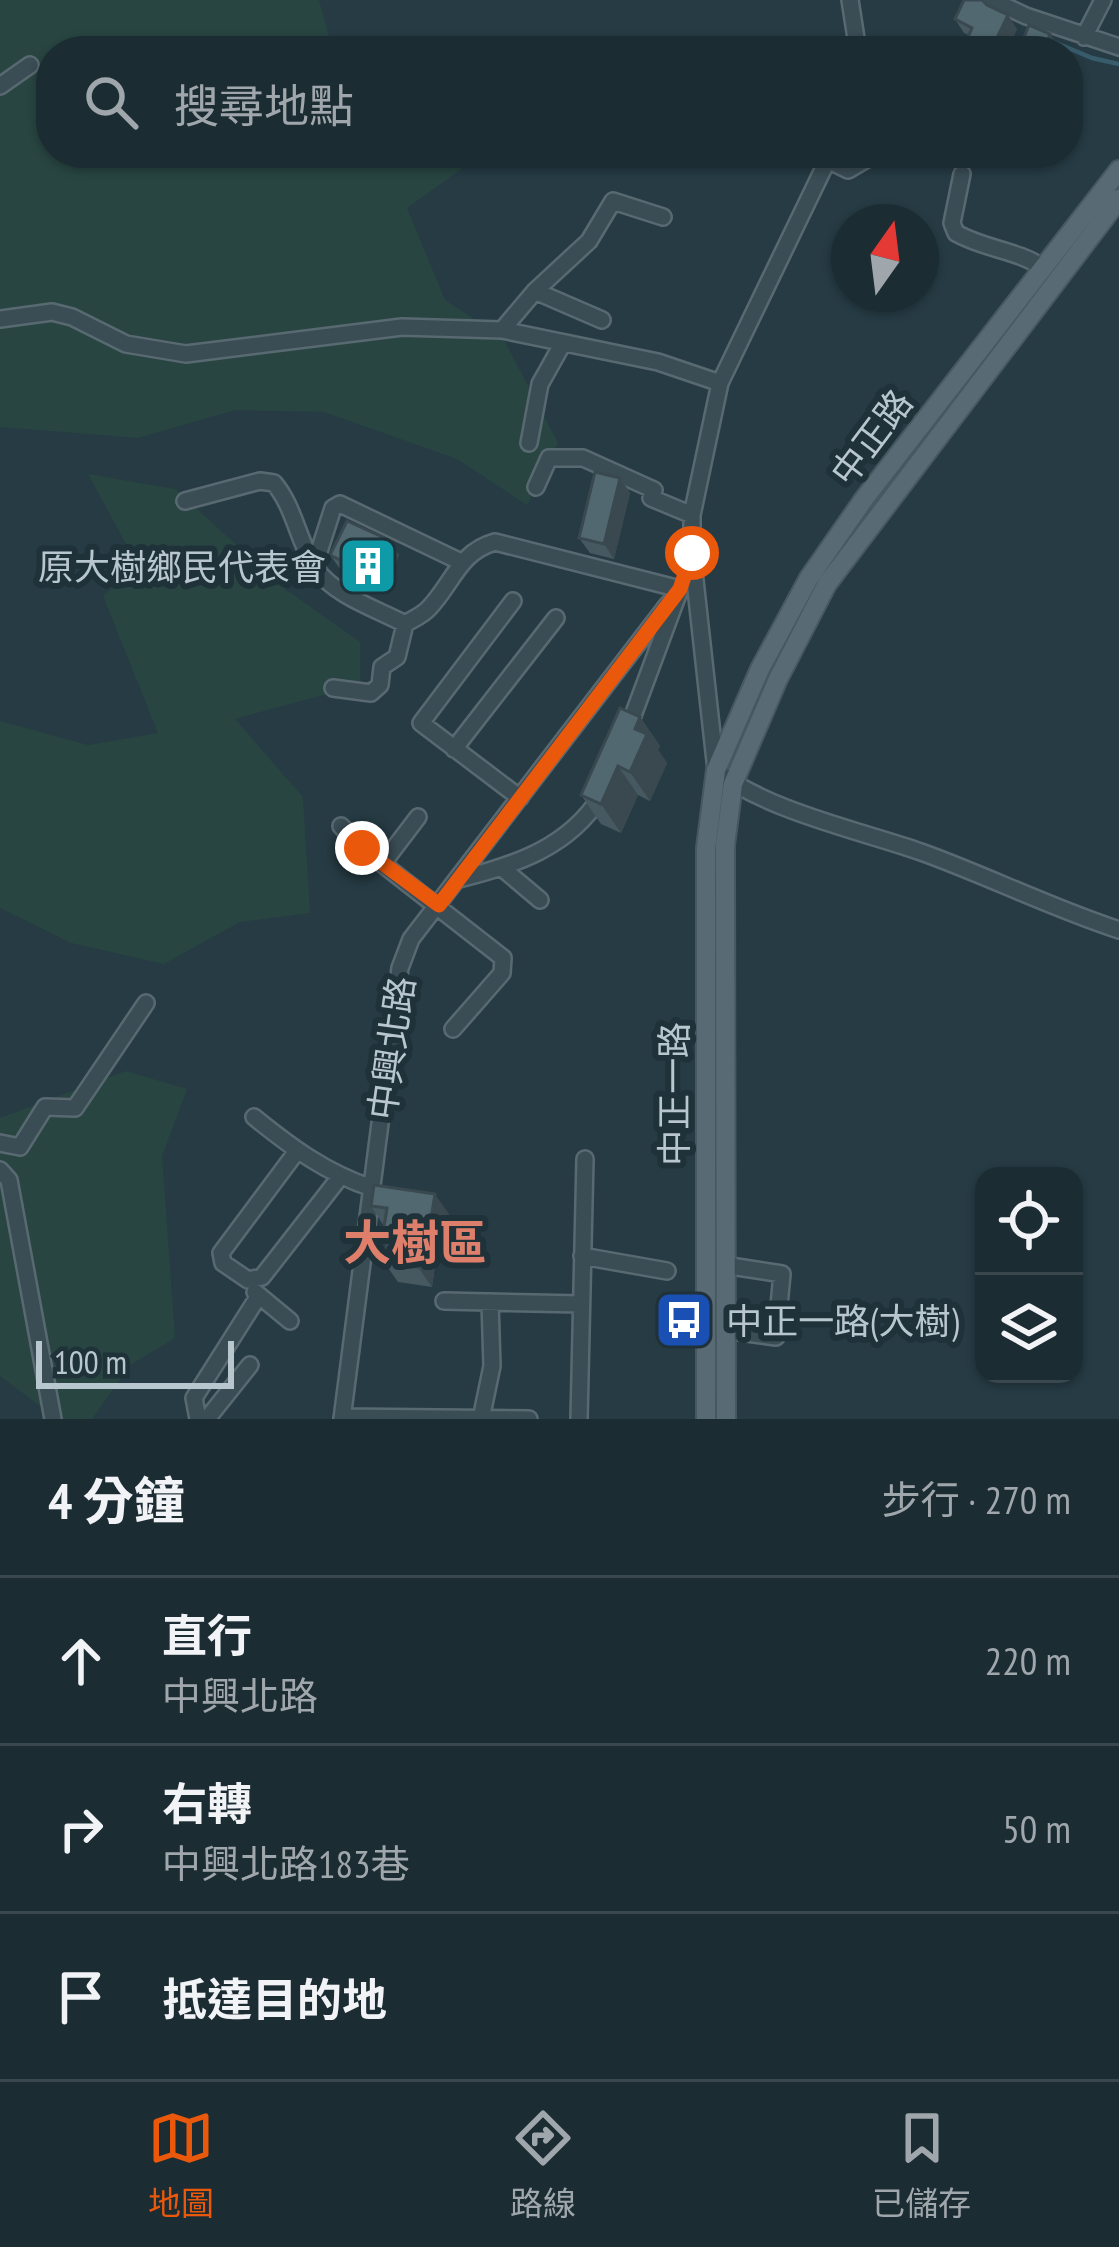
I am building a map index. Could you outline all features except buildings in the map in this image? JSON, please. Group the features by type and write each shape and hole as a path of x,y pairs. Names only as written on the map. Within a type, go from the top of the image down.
{"main road":[{"name":"中正路","path":"716,770 760,668 809,578 864,499 1119,170"},
{"name":"中正路","path":"733,784 827,584 1119,199"},
{"name":"中正一路","path":"706,1419 706,848 716,770"},
{"name":"中正一路","path":"726,1419 725,845 733,784"}],"street":[{"path":"850,0 856,36"},
{"path":"992,0 1029,8 1080,36"},
{"path":"1103,0 1084,38 1119,47"},
{"path":"0,86 30,65"},
{"name":"中興北路","path":"716,770 692,515 720,383 824,168"},
{"path":"962,174 952,223 956,233 1044,268"},
{"path":"502,330 589,241 613,201 622,200 663,217"},
{"path":"536,291 602,320"},
{"path":"0,319 52,312 126,344 186,354 402,327 502,330 658,362 720,383"},
{"path":"529,443 540,384 563,343"},
{"path":"536,487 549,458 584,458 654,490 651,498 692,515"},
{"path":"184,500 260,481 274,483 285,496 314,567 330,584 405,624"},
{"path":"314,567 333,508 340,504 461,562"},
{"path":"333,688 371,693 380,685 382,667 397,657 405,624 428,610 461,562 478,547 495,542 680,589 624,741"},
{"name":"中興北路","path":"342,1418 400,968 411,939 680,589 692,553"},
{"path":"513,601 421,724 520,798"},
{"path":"454,748 556,618"},
{"path":"716,770 733,784 1119,930"},
{"path":"459,879 502,868 572,833 608,784"},
{"path":"383,863 418,818"},
{"path":"341,826 503,958 504,967 453,1029"},
{"path":"502,868 540,900"},
{"path":"0,1143 20,1147 46,1107 74,1108 146,1003"},
{"path":"254,1117 340,1177 372,1188"},
{"path":"290,1321 258,1297 221,1253 297,1151"},
{"path":"579,1419 585,1159"},
{"path":"0,1170 9,1180 52,1419"},
{"path":"248,1280 262,1277 340,1177"},
{"path":"582,1256 667,1271"},
{"path":"724,1265 782,1274 776,1337 725,1330"},
{"path":"250,1365 202,1419 194,1398 258,1297"},
{"path":"444,1301 581,1304"},
{"path":"484,1419 493,1366 490,1302"},
{"path":"342,1418 530,1419"}],"green space":[{"path":"0,0 319,0 329,36 36,36 36,168 463,168 407,208 445,300 503,338 558,443 527,505 457,459 324,412 235,410 138,438 0,427"},
{"path":"88,474 175,489 285,589 360,642 360,685 235,719 303,797 310,913 240,922 164,964 71,943 0,908 0,721 88,745 158,733 103,596 137,564"},
{"path":"126,1071 187,1089 162,1156 175,1338 130,1365 92,1419 57,1419 0,1376 0,1118"}],"waterway":[{"path":"1083,54 1119,64"}],"place":[{"name":"原大樹鄉民代表會","path":"368,566"},
{"name":"中正一路(大樹)","path":"684,1320"}],"district":[{"name":"大樹區","path":"415,1242"}],"route":[{"path":"362,848 439,905 680,589 692,553"}]}
